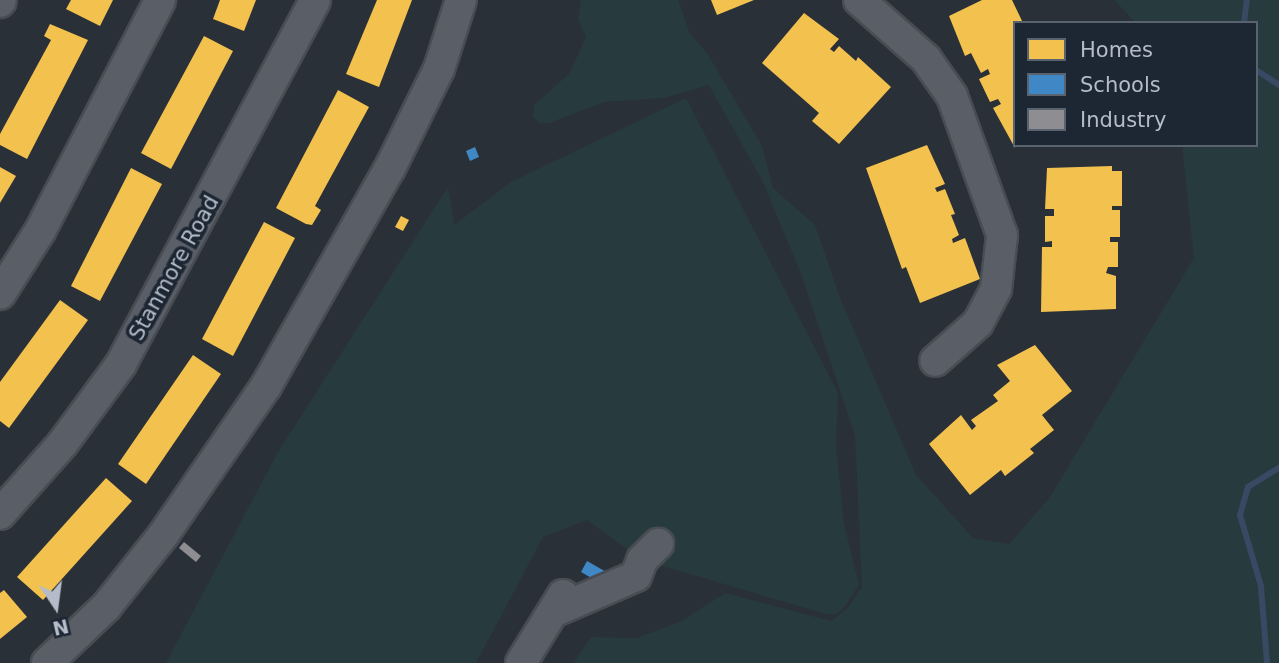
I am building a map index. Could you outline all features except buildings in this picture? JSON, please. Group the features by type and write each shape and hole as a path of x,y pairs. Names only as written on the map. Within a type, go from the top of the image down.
{"street":[{"path":"0,294 40,231 160,0"},
{"name":"Stanmore Road","path":"0,514 63,443 121,364 315,0"},
{"path":"47,663 106,607 156,544 266,386 390,168 439,69 461,0"},
{"path":"859,0 926,59 952,96 1002,235 996,289 978,323 935,361"},
{"path":"521,663 560,600 636,576 642,560 658,544"}],"green space":[{"path":"581,0 678,0 690,34 707,53 762,146 773,188 815,225 840,298 916,475 973,538 1009,544 1050,497 1194,258 1182,147 1258,147 1258,21 1134,21 1114,0 1279,0 1279,663 573,663 591,637 636,638 680,622 725,593 831,621 846,610 862,587 855,435 802,276 763,182 709,85 663,98 604,102 549,123 540,123 533,116 534,105 569,74 586,37 578,19"},
{"path":"686,98 838,393 836,444 844,524 859,585 845,606 837,614 826,614 642,560 587,520 543,537 476,663 166,663 278,452 448,187 454,225 511,182"}],"waterway":[{"path":"1244,21 1247,0"},
{"path":"1258,71 1279,85"},
{"path":"1267,663 1261,586 1240,515 1248,487 1279,468"}]}
